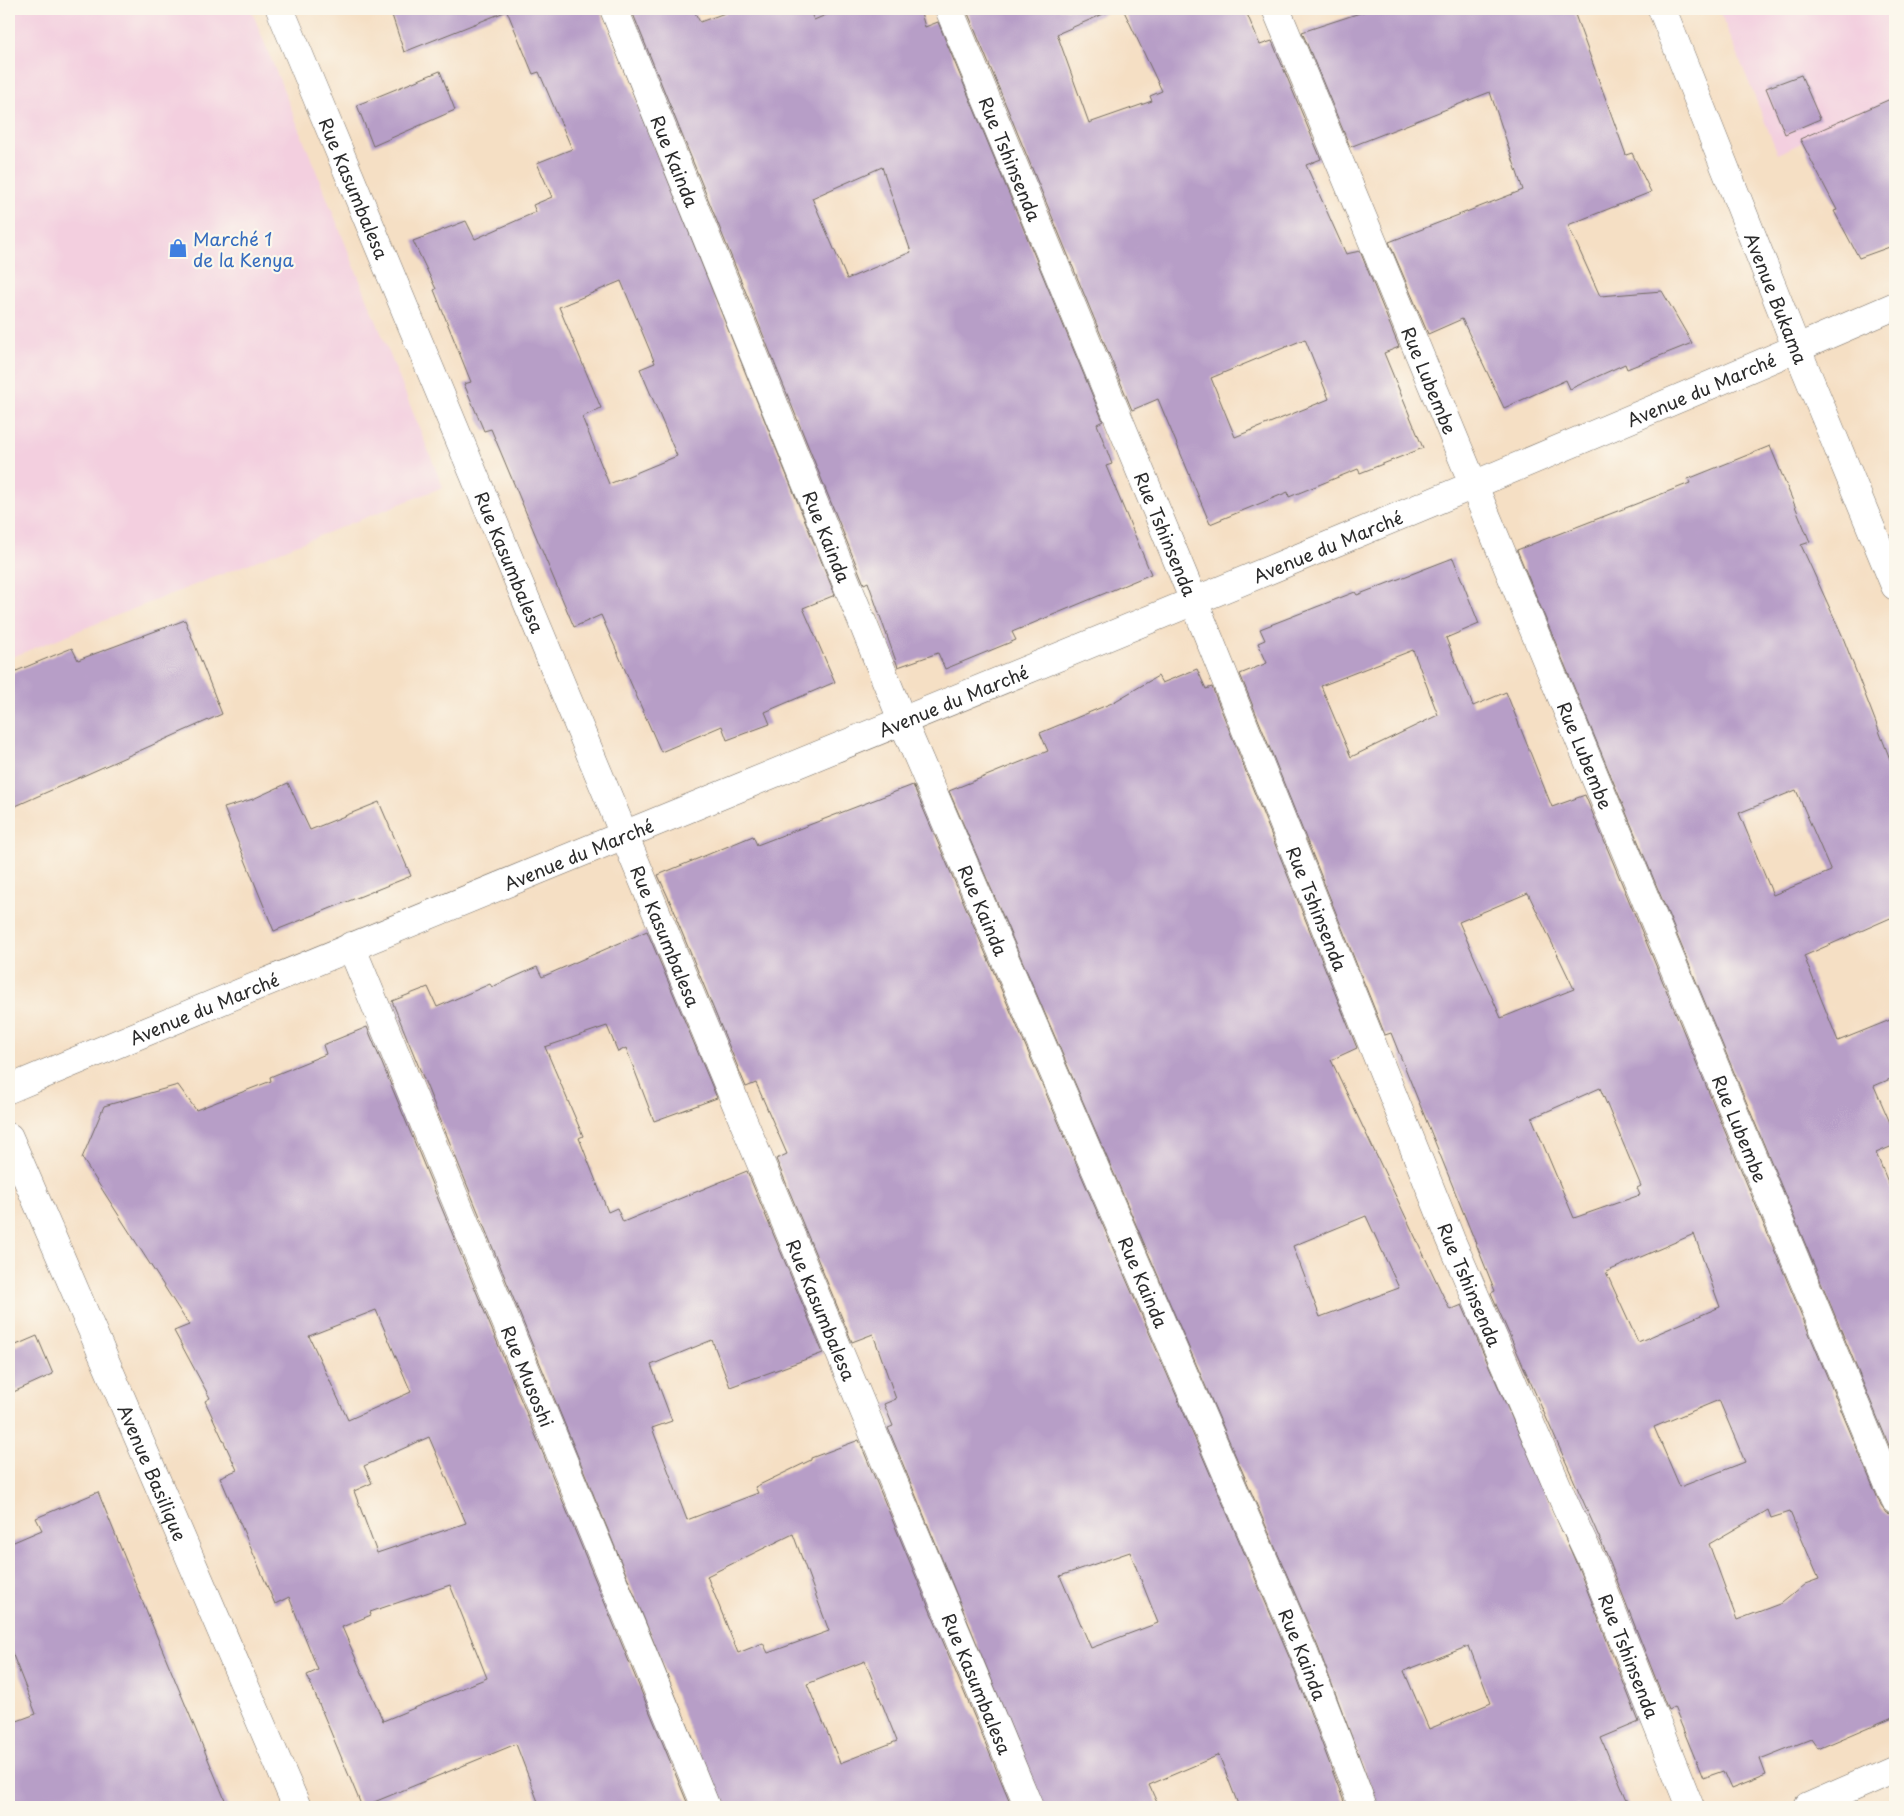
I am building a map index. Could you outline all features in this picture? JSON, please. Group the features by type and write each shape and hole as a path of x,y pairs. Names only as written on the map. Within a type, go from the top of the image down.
{"street":[{"name":"Rue Kasumbalesa","path":"280,9 1029,1807"},
{"name":"Rue Kainda","path":"614,9 902,720 1304,1653 1363,1807"},
{"name":"Rue Tshinsenda","path":"949,9 1194,601 1451,1240 1566,1506 1592,1561 1690,1807"},
{"name":"Rue Lubembe","path":"1276,9 1895,1500"},
{"name":"Avenue Bukama","path":"1662,9 1797,349 1895,586"},
{"name":"Avenue du Marché","path":"9,1089 351,946 1194,601 1797,349 1895,306"},
{"name":"Rue Musoshi","path":"351,946 706,1807"},
{"name":"Avenue Basilique","path":"9,1137 297,1807"},
{"path":"1808,1807 1895,1769"}],"shaded area":[{"name":"Marché 1 de la Kenya","path":"9,9 251,9 443,487 9,658"},
{"path":"1719,9 1895,9 1895,99 1778,154"}],"building":[{"path":"390,9 599,9 835,595 803,608 835,682 765,712 770,724 727,740 722,726 661,752 601,615 574,627 491,429 484,431 464,384 471,382 434,290 436,289 413,241 466,221 475,239 536,212 533,205 552,197 537,163 572,149 539,72 533,74 507,11 404,52","holes":["621,281 655,363 640,369 677,456 609,484 582,417 601,408 559,307"]},
{"path":"631,9 693,9 700,22 736,9 809,9 814,20 840,9 920,9 925,27 938,22 1103,421 1097,424 1112,464 1106,466 1151,574 1012,632 1016,640 945,669 938,653 898,667 868,582 864,584","holes":["882,167 911,252 847,279 812,198"]},
{"path":"973,9 1115,9 1057,34 1089,123 1152,101 1150,96 1162,91 1123,9 1245,9 1260,45 1272,41 1321,159 1306,165 1346,254 1360,251 1399,347 1384,353 1423,448 1360,473 1358,469 1289,497 1288,492 1210,524 1158,399 1132,410 967,11","holes":["1305,339 1329,399 1235,437 1211,378"]},
{"path":"1372,9 1573,9 1626,155 1632,153 1651,192 1568,225 1600,296 1662,291 1692,343 1627,369 1625,364 1570,389 1566,380 1504,408 1462,319 1428,334 1389,242 1523,190 1490,92 1350,147 1302,32"},
{"path":"440,71 455,110 373,146 357,105"},
{"path":"1801,75 1820,119 1785,134 1766,88"},
{"path":"1895,97 1895,245 1859,258 1834,211 1837,210 1800,139"},
{"path":"1770,446 1810,542 1801,545 1842,635 1895,772 1895,916 1804,956 1838,1041 1895,1018 1895,1077 1874,1086 1895,1134 1895,1145 1876,1153 1895,1199 1895,1460 1517,550 1690,483 1688,479","holes":["1796,790 1831,871 1773,895 1739,813"]},
{"path":"1453,558 1479,624 1446,638 1473,706 1506,692 1552,807 1585,795 1881,1506 1886,1513 1895,1515 1895,1716 1818,1749 1811,1739 1760,1759 1766,1775 1731,1789 1723,1771 1703,1778 1674,1707 1668,1710 1607,1555 1491,1293 1495,1291 1391,1033 1385,1035 1240,674 1267,663 1258,643 1265,640 1260,629 1355,592 1357,595","holes":["1413,650 1438,715 1351,757 1321,686","1528,893 1574,989 1501,1018 1459,922","1600,1088 1641,1186 1637,1188 1640,1195 1574,1218 1532,1118","1694,1234 1720,1307 1638,1342 1606,1272","1719,1400 1745,1462 1680,1487 1654,1427","1768,1510 1771,1518 1790,1512 1819,1579 1805,1584 1782,1603 1737,1620 1709,1544"]},
{"path":"185,620 222,714 9,809 9,674 72,648 78,660"},
{"path":"1197,669 1206,689 1212,687 1357,1048 1331,1060 1450,1310 1462,1305 1578,1567 1639,1722 1601,1738 1630,1807 1378,1807 1318,1647 949,791 1048,751 1040,733 1112,703 1158,676 1162,683","holes":["1366,1216 1399,1288 1320,1317 1293,1246","1469,1646 1491,1703 1429,1729 1404,1671"]},
{"path":"288,783 310,830 379,802 411,876 274,931 224,808 253,799"},
{"path":"913,785 1290,1659 1346,1807 1239,1807 1219,1755 1149,1785 1159,1807 1044,1807 888,1428 893,1426 884,1404 896,1399 873,1334 852,1342 776,1159 787,1154 756,1083 746,1087 658,875 753,836 757,845","holes":["1130,1552 1158,1623 1091,1648 1060,1576"]},
{"path":"647,931 717,1098 654,1121 626,1048 618,1052 607,1026 545,1047 583,1136 579,1138 608,1212 617,1208 623,1222 747,1171 823,1353 730,1387 712,1340 651,1365 672,1421 652,1428 687,1520 758,1493 755,1487 811,1460 811,1458 859,1440 1012,1807 721,1807 392,1001 428,987 437,1007 490,984 492,987 537,967 542,977","holes":["793,1534 829,1631 768,1653 763,1643 738,1653 707,1576","865,1661 897,1741 840,1763 807,1684"]},
{"path":"367,1027 689,1807 540,1807 516,1744 362,1807 307,1675 318,1670 289,1597 275,1604 220,1477 237,1470 205,1401 210,1398 174,1331 189,1325 82,1158 104,1106 178,1085 196,1110 271,1081 270,1077 326,1054 323,1045","holes":["376,1310 411,1392 348,1420 309,1336","429,1437 466,1523 377,1553 354,1491 372,1483 364,1466","450,1585 487,1678 383,1721 342,1627 371,1615 370,1612"]},
{"path":"37,1336 53,1374 9,1394 9,1348"},
{"path":"98,1492 228,1807 9,1807 9,1724 36,1714 9,1645 9,1544 42,1530 36,1518"}],"place":[{"name":"Marché 1 de la Kenya","path":"178,248"}]}
